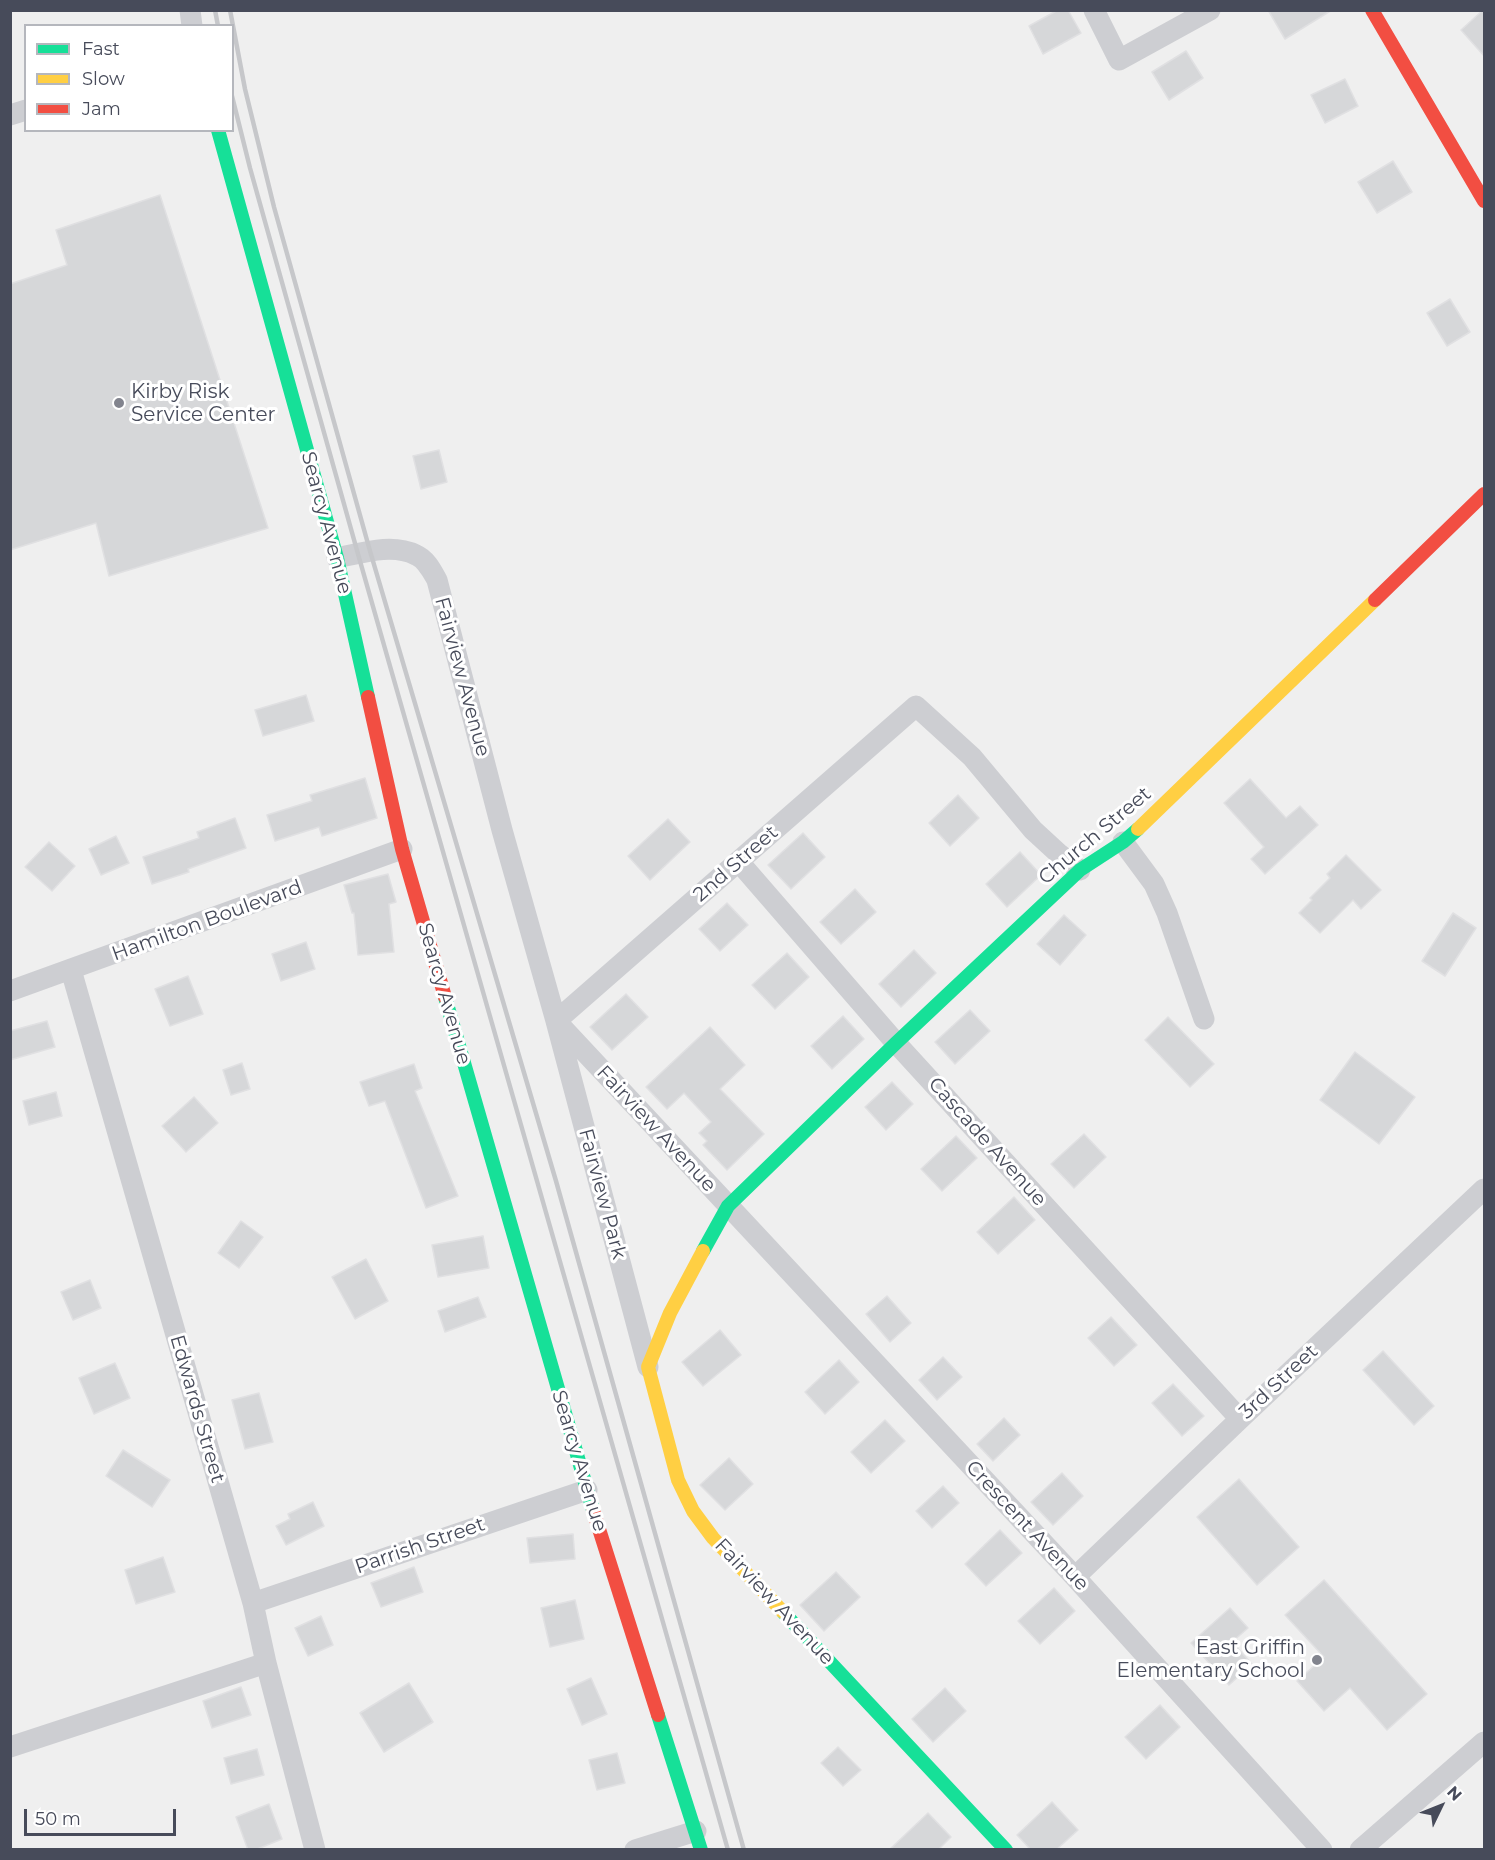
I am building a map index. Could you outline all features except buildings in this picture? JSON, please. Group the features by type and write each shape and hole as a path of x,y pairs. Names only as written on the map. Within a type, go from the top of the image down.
{"street":[{"path":"1094,10 1119,60 1210,10"},
{"path":"1372,10 1485,201"},
{"name":"Searcy Avenue","path":"219,132 337,558 402,849 586,1490 698,1840"},
{"name":"Church Street","path":"728,1206 896,1043 1080,870 1124,842 1485,494"},
{"name":"Fairview Avenue","path":"337,558 394,549 417,555 429,566 437,580 502,830 556,1021 728,1206 670,1313 648,1367 678,1480 693,1511 713,1538 1006,1850"},
{"name":"2nd Street","path":"556,1021 916,706 972,757 1033,830 1058,854 1080,870"},
{"path":"1124,842 1154,884 1167,913 1204,1019"},
{"name":"Hamilton Boulevard","path":"10,991 402,849"},
{"name":"Cascade Avenue","path":"739,862 896,1043 1240,1419"},
{"name":"Edwards Street","path":"71,970 253,1603 266,1663 315,1850"},
{"name":"Fairview Park","path":"556,1021 648,1367"},
{"name":"3rd Street","path":"1075,1577 1485,1189"},
{"name":"Crescent Avenue","path":"728,1206 1075,1577 1322,1850"},
{"name":"Parrish Street","path":"253,1603 586,1490"},
{"path":"10,1747 266,1663"},
{"path":"1360,1850 1485,1742"},
{"path":"635,1850 698,1840"}],"railway":[{"path":"215,10 218,24"},
{"path":"230,10 233,24"},
{"path":"234,31 245,89 274,207 370,551 556,1181 744,1850"},
{"path":"234,104 358,554 728,1850"}],"traffic: fast":[{"path":"219,132 337,558 368,697"},
{"path":"703,1251 728,1206 896,1043 1080,870 1123,842 1138,829"},
{"path":"445,997 593,1510"},
{"path":"783,1612 1006,1850"},
{"path":"658,1715 701,1850"}],"traffic: slow":[{"path":"1138,829 1375,600"},
{"path":"703,1251 670,1313 648,1367 678,1480 693,1511 713,1538 783,1612"}],"traffic: jam":[{"path":"1372,10 1484,201"},
{"path":"1375,600 1484,494"},
{"path":"368,697 402,849 445,997"},
{"path":"593,1510 658,1715"}],"place":[{"name":"Kirby Risk Service Center","path":"119,403"},
{"name":"East Griffin Elementary School","path":"1317,1660"}]}
